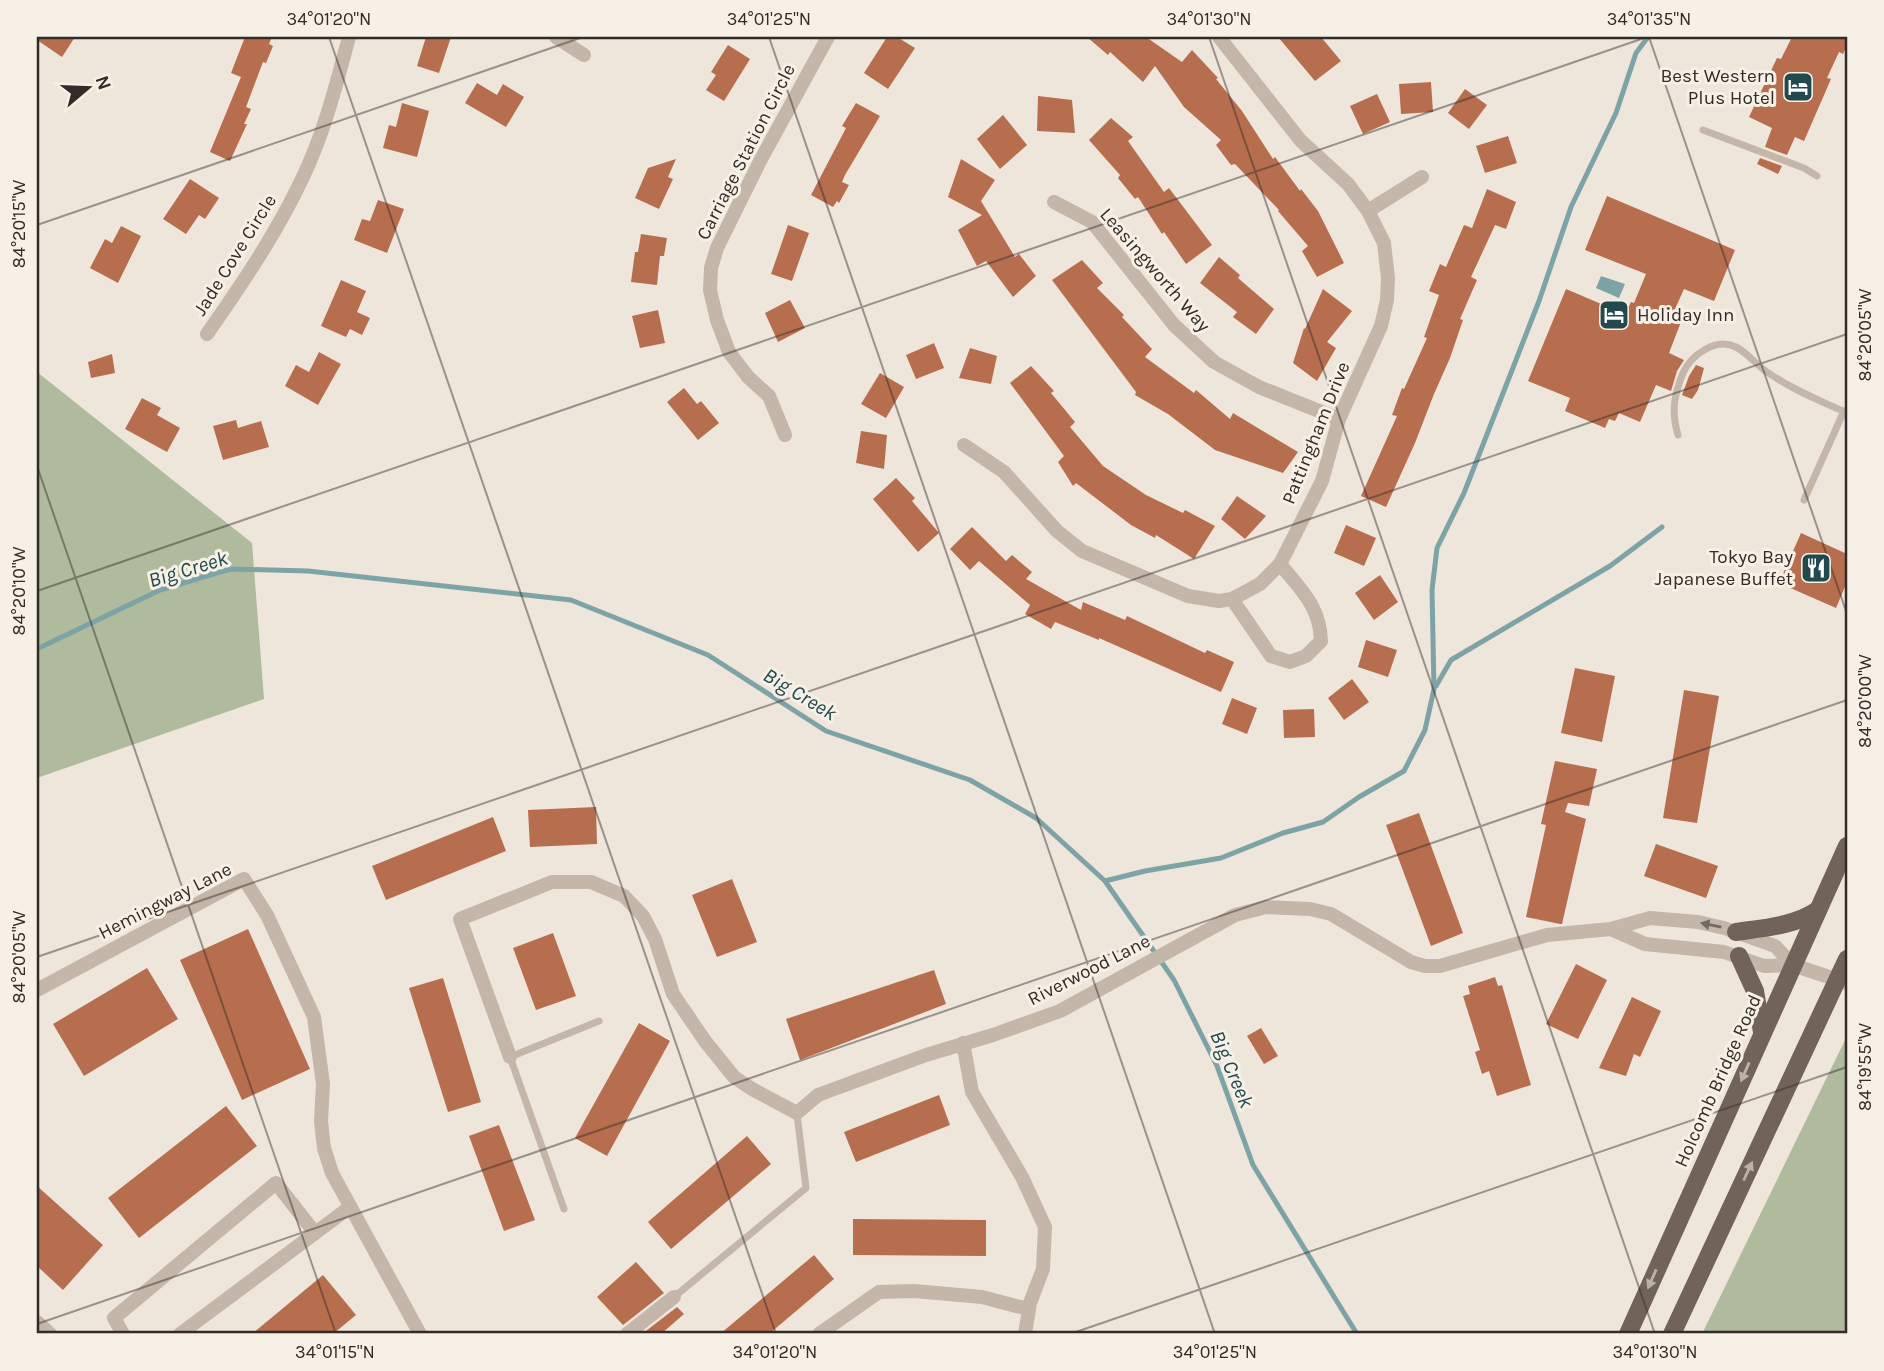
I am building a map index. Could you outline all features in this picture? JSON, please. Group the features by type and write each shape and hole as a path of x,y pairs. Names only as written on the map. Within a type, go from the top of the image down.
{"main road":[{"name":"Holcomb Bridge Road","path":"1628,1334 1847,846"},
{"path":"1736,932 1788,923 1818,910"},
{"path":"1739,956 1755,991 1762,1032"},
{"path":"1672,1334 1843,982 1847,959"}],"street":[{"name":"Jade Cove Circle","path":"207,334 269,243 304,177 330,107 349,37"},
{"path":"556,37 584,55"},
{"name":"Carriage Station Circle","path":"785,435 769,396 748,377 729,352 710,290 711,268 717,248 760,160 828,37"},
{"name":"Pattingham Drive","path":"1219,37 1301,141 1348,184 1368,211 1384,243 1388,278 1387,300 1381,326 1339,419 1322,481 1280,564 1260,584 1232,599"},
{"path":"1368,211 1423,177"},
{"name":"Leasingworth Way","path":"1054,202 1091,222 1174,325 1213,362 1271,393 1339,419"},
{"path":"964,444 1004,472 1057,531 1082,551 1188,596 1219,601 1232,599 1271,656 1290,662 1306,656 1321,641 1321,621 1280,564"},
{"name":"Hemingway Lane","path":"37,989 244,879 267,915 314,1017 323,1084 321,1121 324,1148 332,1173 420,1334"},
{"path":"510,1057 460,919 552,882 591,882 624,896 643,916 655,939 673,995 734,1077 752,1090 796,1113"},
{"name":"Riverwood Lane","path":"796,1113 818,1095 1060,1011 1236,915 1266,907 1310,909 1331,914 1410,962 1440,966 1547,935 1611,929 1650,918 1698,922 1736,932 1775,946 1793,965"},
{"name":"Riverwood Lane","path":"1611,929 1645,944 1708,949 1739,956 1764,966 1793,965"},
{"path":"1793,965 1843,982"},
{"path":"962,1043 972,1092 1022,1177 1045,1227 1043,1269 1028,1309 1025,1334"},
{"path":"123,1334 114,1318 276,1183 315,1233"},
{"path":"180,1334 350,1207"},
{"path":"819,1334 879,1292 914,1291 982,1297 1028,1309"},
{"path":"627,1334 674,1297"},
{"path":"37,1322 50,1334"}],"lane":[{"path":"1703,130 1804,168 1817,176"},
{"path":"1678,435 1673,409 1678,386 1686,368 1699,352 1724,345 1735,346 1776,379 1845,412 1804,500"},
{"path":"564,1209 510,1057 599,1021"},
{"path":"674,1297 806,1188 796,1113"}],"green space":[{"path":"37,372 252,543 264,699 37,778"},
{"path":"1847,1036 1847,1334 1702,1334"}],"water":[{"path":"1601,276 1625,284 1619,298 1596,288"}],"building":[{"path":"37,37 75,37 62,57 37,40"},
{"path":"245,37 272,37 269,44 273,46 266,63 263,62 246,107 251,109 244,124 247,124 230,161 210,152 241,77 231,73"},
{"path":"426,37 451,37 439,73 417,66"},
{"path":"887,37 897,37 915,48 888,89 864,73"},
{"path":"1087,37 1146,37 1182,62 1192,50 1218,78 1216,79 1242,111 1273,159 1275,157 1318,211 1344,263 1317,277 1302,251 1308,246 1279,210 1235,164 1231,165 1216,145 1221,140 1184,107 1155,66 1143,82 1110,52 1108,55"},
{"path":"1278,37 1321,37 1341,61 1315,81"},
{"name":"Best Western Plus Hotel","path":"1792,37 1847,37 1847,45 1843,54 1839,52 1827,78 1831,79 1804,141 1795,137 1787,155 1765,147 1772,128 1749,117 1777,58 1781,59"},
{"path":"728,45 750,59 724,101 706,90 716,75 711,72"},
{"path":"1431,82 1433,112 1401,114 1399,84"},
{"path":"477,83 497,95 503,84 524,97 506,127 465,103"},
{"path":"1465,89 1487,105 1469,129 1448,113"},
{"path":"1377,94 1390,122 1363,134 1350,106"},
{"path":"1038,96 1072,100 1075,133 1037,131"},
{"path":"402,103 429,111 417,157 383,148 389,125 396,127"},
{"path":"856,103 880,116 845,175 842,182 849,185 839,203 837,201 833,207 811,195 846,128 842,126"},
{"path":"1003,115 1027,145 1000,169 977,139"},
{"path":"1111,118 1133,137 1128,141 1164,192 1169,188 1212,245 1186,264 1138,197 1135,199 1118,178 1120,175 1089,140"},
{"path":"1508,136 1517,163 1485,173 1476,146"},
{"path":"1760,158 1782,166 1778,174 1757,164"},
{"path":"676,159 668,177 673,179 659,209 635,198 648,168"},
{"path":"961,159 995,180 981,201 1015,257 1019,254 1036,276 1013,297 986,261 977,266 958,230 982,215 948,197"},
{"path":"190,179 219,198 205,219 199,215 186,234 163,219"},
{"path":"1487,189 1516,202 1506,229 1495,225 1471,277 1477,280 1460,319 1463,320 1450,358 1386,507 1361,496 1397,416 1392,415 1402,388 1404,389 1427,338 1424,337 1439,295 1429,291 1440,264 1446,267 1464,225 1472,228"},
{"name":"Holiday Inn","path":"1607,196 1735,250 1714,301 1684,289 1671,318 1681,322 1669,353 1684,360 1677,371 1671,391 1656,385 1640,422 1619,413 1615,421 1609,419 1605,428 1565,411 1570,398 1528,381 1566,289 1606,306 1609,300 1628,308 1631,302 1634,303 1646,274 1585,250"},
{"path":"378,200 404,209 387,253 354,240 362,219 370,221"},
{"path":"788,225 809,233 792,281 771,274"},
{"path":"121,226 141,236 118,283 90,268 105,239 112,243"},
{"path":"641,234 667,238 664,256 660,256 657,285 631,282 635,252 638,252"},
{"path":"1219,257 1240,275 1238,278 1274,309 1256,334 1233,317 1237,312 1200,283"},
{"path":"1082,260 1103,283 1097,288 1152,349 1145,357 1194,393 1196,390 1230,419 1233,413 1298,452 1283,473 1215,450 1168,414 1135,395 1136,392 1052,280"},
{"path":"341,280 366,291 357,312 370,318 362,335 350,329 346,337 321,326"},
{"path":"1323,289 1352,311 1327,342 1336,348 1317,381 1293,363 1304,328"},
{"path":"790,300 805,328 778,342 765,313"},
{"path":"658,310 665,343 640,348 632,316"},
{"path":"934,343 944,368 916,379 906,355"},
{"path":"970,348 997,356 991,384 959,378"},
{"path":"319,352 341,364 318,405 285,386 296,365 309,372"},
{"path":"112,354 115,373 91,378 88,362"},
{"path":"1696,365 1704,368 1698,390 1692,399 1682,395"},
{"path":"1031,366 1054,391 1051,393 1075,422 1070,427 1103,466 1146,495 1183,513 1185,510 1215,526 1194,559 1156,535 1155,538 1131,525 1076,483 1073,486 1058,462 1064,456 1010,383"},
{"path":"880,373 904,387 886,418 861,404"},
{"path":"684,388 697,404 701,401 719,423 698,440 667,402"},
{"path":"142,398 161,408 157,415 180,428 167,452 125,429"},
{"path":"236,420 238,428 261,421 269,447 223,460 213,426"},
{"path":"861,431 887,435 884,469 856,463"},
{"path":"896,478 915,498 912,501 939,533 918,552 873,499"},
{"path":"1237,496 1266,516 1245,539 1221,519"},
{"path":"1346,525 1376,538 1364,566 1334,553"},
{"path":"972,527 1006,561 1012,555 1032,572 1026,579 1081,610 1083,602 1125,620 1127,616 1205,653 1207,650 1234,662 1221,692 1099,638 1055,622 1051,629 1025,614 1030,605 979,561 970,570 950,549"},
{"name":"Tokyo Bay Japanese Buffet","path":"1801,533 1847,554 1847,582 1836,608 1779,583"},
{"path":"1380,575 1398,602 1374,620 1355,593"},
{"path":"1366,640 1397,650 1388,677 1358,667"},
{"path":"1575,668 1615,676 1602,742 1561,733"},
{"path":"1352,679 1369,702 1344,720 1328,698"},
{"path":"1684,690 1719,696 1697,823 1663,818"},
{"path":"1232,698 1257,708 1247,734 1222,724"},
{"path":"1314,709 1315,737 1284,738 1283,710"},
{"path":"1555,761 1597,769 1589,806 1568,803 1565,812 1586,819 1562,924 1526,917 1546,825 1541,824"},
{"path":"596,807 597,844 530,847 528,810"},
{"path":"1419,813 1463,933 1431,946 1386,825"},
{"path":"493,817 506,851 386,900 372,866"},
{"path":"1656,844 1718,866 1706,898 1644,876"},
{"path":"732,879 757,942 717,957 692,895"},
{"path":"248,929 310,1069 242,1100 180,960"},
{"path":"553,933 576,996 536,1010 513,948"},
{"path":"1576,964 1607,980 1578,1039 1546,1024"},
{"path":"147,968 178,1019 84,1076 53,1024"},
{"path":"934,970 946,1004 800,1060 786,1019"},
{"path":"1495,977 1498,986 1502,985 1531,1085 1497,1096 1489,1071 1482,1074 1475,1052 1480,1050 1463,996 1470,994 1468,986"},
{"path":"443,978 481,1102 448,1112 409,988"},
{"path":"1632,997 1661,1011 1640,1057 1634,1054 1626,1076 1599,1068"},
{"path":"639,1023 670,1041 607,1156 575,1138"},
{"path":"1261,1028 1278,1056 1264,1064 1247,1036"},
{"path":"939,1095 950,1125 856,1162 844,1132"},
{"path":"226,1106 257,1146 139,1238 108,1198"},
{"path":"499,1125 535,1220 504,1231 469,1136"},
{"path":"747,1136 771,1164 671,1249 648,1222"},
{"path":"37,1186 103,1245 63,1290 37,1266"},
{"path":"853,1219 986,1220 986,1256 853,1255"},
{"path":"814,1255 834,1279 769,1334 720,1334"},
{"path":"636,1262 664,1293 623,1325 597,1297"},
{"path":"323,1275 356,1315 333,1334 252,1334"},
{"path":"677,1307 684,1314 661,1334 642,1334"}],"waterway":[{"path":"1105,881 1221,858 1283,833 1323,822 1404,771 1425,730 1434,689 1432,590 1437,548 1464,493 1539,301 1571,207 1616,113 1636,53 1648,37"},
{"path":"1436,686 1451,660 1610,566 1662,527"},
{"name":"Big Creek","path":"37,649 160,590 230,569 308,571 571,600 708,655 826,731 970,780 1036,818 1105,881 1174,980 1217,1066 1253,1165 1357,1334"}],"place":[{"name":"Best Western Plus Hotel","path":"1798,87"},
{"name":"Holiday Inn","path":"1614,315"},
{"name":"Tokyo Bay Japanese Buffet","path":"1816,568"}]}
